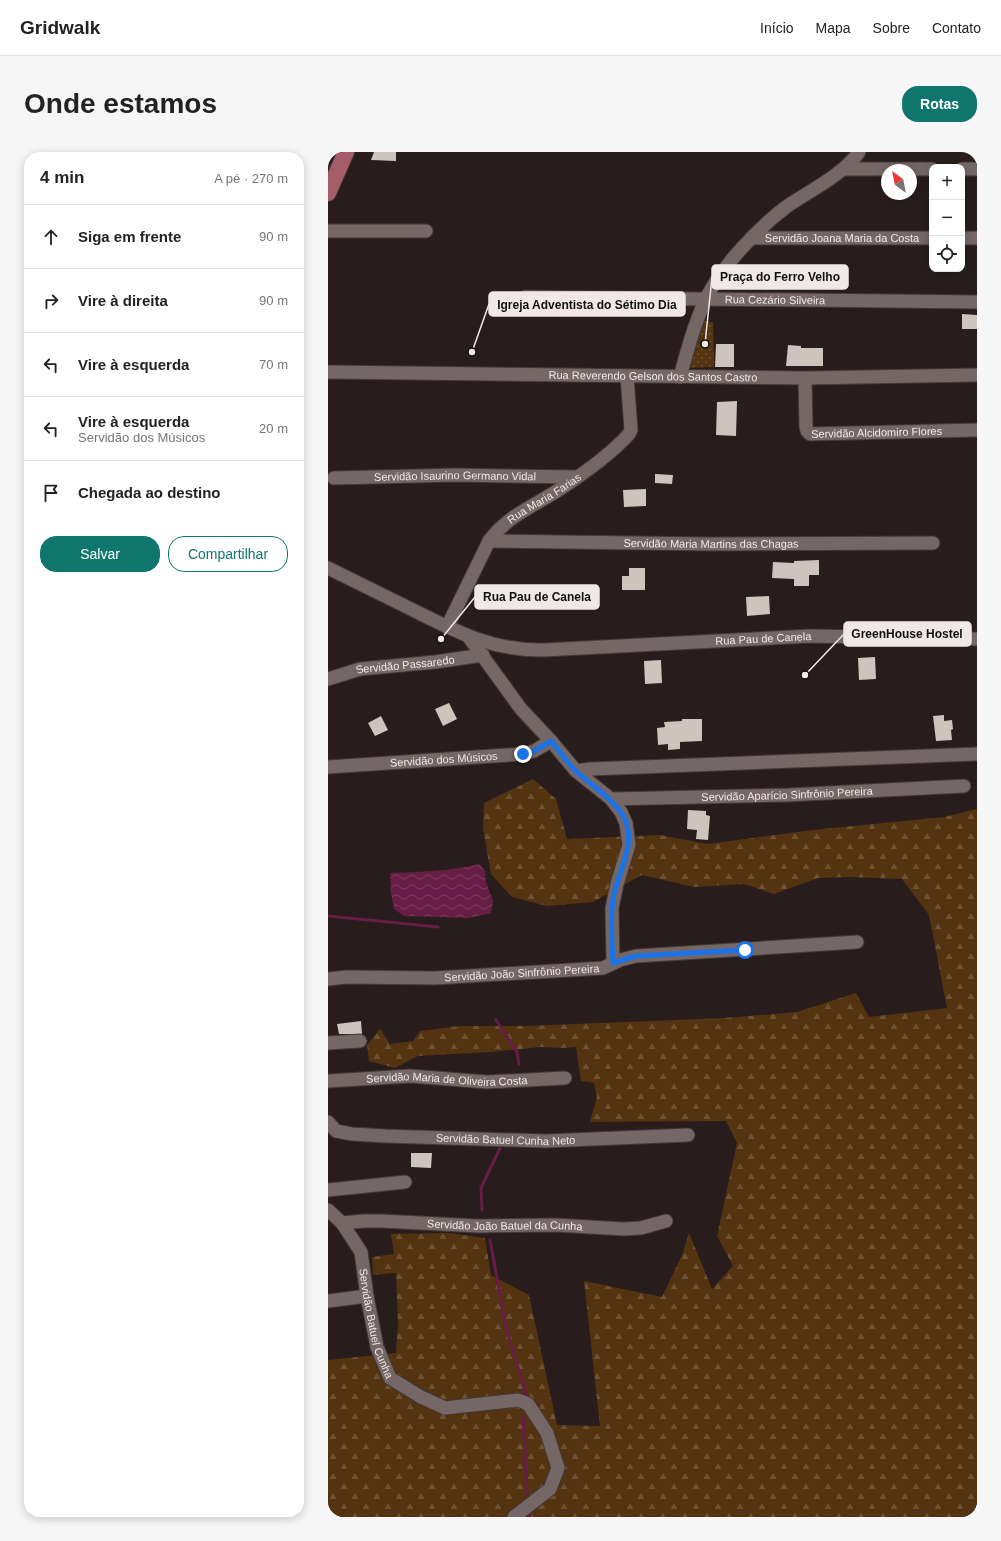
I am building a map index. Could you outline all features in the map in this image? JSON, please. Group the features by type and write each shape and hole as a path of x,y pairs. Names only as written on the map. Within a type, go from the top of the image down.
{"main road":[{"path":"328,194 346,152"}],"street":[{"path":"680,377 693,333 706,299 725,269 751,238 782,210 843,169 859,152"},
{"path":"843,169 929,169"},
{"path":"965,169 977,169"},
{"path":"328,231 426,231"},
{"name":"Servidão Joana Maria da Costa","path":"751,238 929,238"},
{"path":"965,238 977,238"},
{"name":"Rua Cezário Silveira","path":"525,297 977,302"},
{"name":"Rua Reverendo Gelson dos Santos Castro","path":"328,372 805,378 977,375"},
{"name":"Rua Maria Farias","path":"447,627 489,541 502,526 511,518 560,489 605,455 629,434 631,430 627,376"},
{"name":"Servidão Alcidomiro Flores","path":"805,378 806,427 810,434 977,430"},
{"name":"Servidão Isaurino Germano Vidal","path":"334,478 455,475 576,477"},
{"name":"Servidão Maria Martins das Chagas","path":"489,541 710,544 933,544"},
{"name":"Rua Pau de Canela","path":"328,568 468,636 502,647 529,650 810,636 977,638"},
{"path":"468,636 546,744 576,771 611,799 621,812 626,823 629,845 613,897 613,963"},
{"name":"Servidão Passaredo","path":"328,679 360,669 441,661 483,655"},
{"name":"Servidão dos Músicos","path":"328,767 358,766 418,758 523,754 546,744"},
{"path":"576,771 590,769 977,754"},
{"name":"Servidão Aparício Sinfrônio Pereira","path":"611,799 788,795 964,786"},
{"name":"Servidão João Sinfrônio Pereira","path":"328,979 347,977 435,978 603,968 613,963 636,956 857,942"},
{"path":"328,1043 360,1041"},
{"name":"Servidão Maria de Oliveira Costa","path":"328,1081 410,1076 487,1082 565,1078"},
{"name":"Servidão Batuel Cunha Neto","path":"328,1122 336,1130 352,1134 546,1142 688,1135"},
{"path":"328,1190 405,1182"},
{"name":"Servidão Batuel Cunha","path":"328,1210 342,1223 361,1252 367,1296 377,1347 390,1378 421,1397 445,1408 518,1400 528,1404 547,1433 558,1468 550,1489 514,1517"},
{"name":"Servidão João Batuel da Cunha","path":"342,1223 382,1221 478,1226 556,1225 623,1229 641,1228 666,1221"},
{"path":"328,1301 367,1296"}],"green space":[{"path":"703,321 713,322 714,367 689,368"},
{"path":"533,779 556,799 567,839 660,835 707,844 813,830 944,817 977,809 977,1517 328,1517 328,1360 396,1353 398,1323 396,1273 373,1275 372,1257 394,1254 391,1234 449,1233 485,1238 491,1275 529,1295 557,1425 600,1426 584,1281 662,1297 682,1255 689,1233 712,1289 733,1266 717,1236 737,1143 726,1121 590,1122 597,1097 594,1083 581,1081 576,1047 540,1047 490,1052 418,1056 395,1068 369,1061 367,1045 380,1029 390,1044 413,1041 420,1031 459,1026 526,1026 724,1018 797,1012 856,993 869,1017 947,1008 929,915 902,879 850,877 818,878 774,894 744,884 694,887 642,875 593,902 547,906 512,897 491,874 483,829 484,803"}],"water":[{"path":"480,864 485,871 486,882 493,901 491,913 468,918 404,916 394,909 391,893 390,873 447,870"}],"building":[{"path":"374,152 396,152 396,161 371,160"},
{"path":"962,314 977,315 977,329 962,329"},
{"path":"716,344 734,344 734,367 715,367"},
{"path":"788,345 801,346 801,348 823,348 823,366 786,366"},
{"path":"737,401 736,436 716,435 717,402"},
{"path":"655,474 673,475 672,484 655,483"},
{"path":"646,489 646,506 624,507 623,490"},
{"path":"819,560 819,575 809,575 809,586 794,586 794,579 772,578 773,562 794,563 794,561"},
{"path":"629,568 645,568 645,590 622,590 622,576 629,576"},
{"path":"769,596 770,614 747,616 746,597"},
{"path":"875,657 876,679 859,680 858,658"},
{"path":"661,660 662,683 645,684 644,661"},
{"path":"449,703 457,719 443,726 435,709"},
{"path":"944,715 944,721 952,720 952,740 936,741 933,716"},
{"path":"381,716 388,730 375,736 368,723"},
{"path":"682,719 702,719 702,741 680,742 680,749 668,750 668,744 658,745 657,728 665,727 664,722 682,721"},
{"path":"688,810 706,811 706,815 710,816 708,840 696,839 697,830 687,829"},
{"path":"361,1021 362,1034 339,1034 337,1024"},
{"path":"411,1153 432,1153 431,1168 411,1167"}],"waterway":[{"path":"328,916 438,927"},
{"path":"496,1020 517,1052 519,1064"},
{"path":"482,1210 481,1188 500,1148"},
{"path":"490,1240 506,1327 527,1398"},
{"path":"523,1416 527,1494"},
{"path":"529,1517 531,1512"}],"place":[{"name":"Praça do Ferro Velho","path":"705,344"},
{"name":"Igreja Adventista do Sétimo Dia","path":"472,352"},
{"name":"Rua Pau de Canela","path":"441,639"},
{"name":"GreenHouse Hostel","path":"805,675"}],"route":[{"path":"523,754 534,751 551,741 576,771 611,799 621,812 626,823 629,845 613,897 613,963 636,956 745,950"}]}
